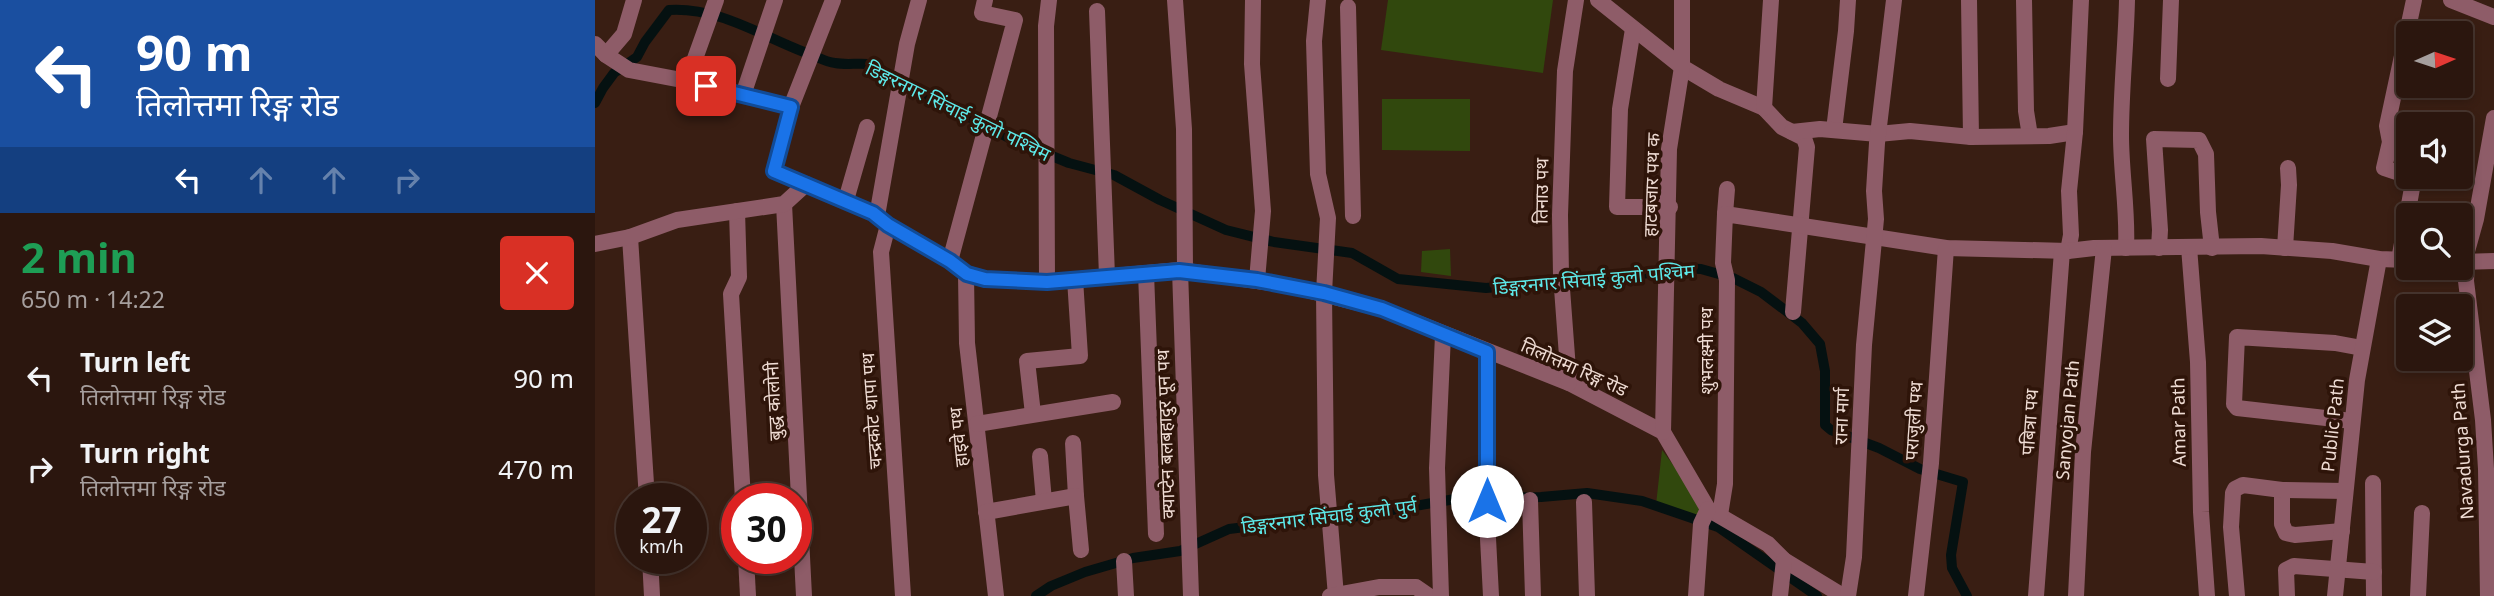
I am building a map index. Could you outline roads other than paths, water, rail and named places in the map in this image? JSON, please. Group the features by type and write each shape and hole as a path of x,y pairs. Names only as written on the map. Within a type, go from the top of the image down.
{"street":[{"path":"634,0 624,34 601,49 624,67 791,107 833,0"},
{"path":"743,95 775,0"},
{"name":"चन्द्रकोट थापा पथ","path":"903,596 881,252 901,83 907,44 919,0"},
{"path":"950,261 1015,20 982,13 985,0"},
{"path":"1047,282 1046,26 1049,0"},
{"name":"क्याप्टेन बलबहादुर पून पथ","path":"1175,0 1184,129 1182,271 1191,596"},
{"path":"1253,0 1252,64 1263,211 1257,280"},
{"path":"1318,0 1314,40 1318,174 1328,222 1324,293 1326,475 1334,595 1379,587 1416,587 1429,596"},
{"name":"तिनाउ पथ","path":"1569,383 1561,279 1560,215 1565,71 1576,0"},
{"path":"1598,0 1682,68 1719,89 1764,108 1782,127 1804,138 1807,147 1793,312"},
{"path":"1621,17 1624,0"},
{"name":"हाटबजार पथ क","path":"1663,432 1670,207 1669,149 1682,68 1682,0"},
{"path":"1764,108 1771,0"},
{"path":"1834,130 1847,0"},
{"name":"राना मार्ग","path":"1845,596 1854,557 1864,345 1875,237 1874,191 1878,134 1894,0"},
{"path":"1969,0 1971,137"},
{"path":"2024,0 2026,111 2030,136"},
{"name":"पबित्रा पथ","path":"2036,596 2065,251 2071,235 2069,191 2075,132 2081,0"},
{"path":"2126,248 2121,99 2127,0"},
{"path":"2168,79 2171,0"},
{"path":"2396,172 2384,168 2390,142 2387,126 2414,0"},
{"path":"2451,0 2494,17"},
{"path":"1103,7 1103,173 1107,276"},
{"path":"1328,222 1359,216 1348,7"},
{"path":"687,81 712,9"},
{"path":"1633,30 1620,109 1617,207 1670,207"},
{"name":"तिलोत्तमा रिङ्ग रोड","path":"791,107 774,171 846,200 883,220 967,274 985,279 1047,282 1182,271 1257,280 1324,293 1382,309 1569,383 1663,432"},
{"name":"Navadurga Path","path":"2473,230 2494,118"},
{"path":"846,200 867,127"},
{"path":"1792,132 1820,129 1878,134 1910,131 1971,137 2049,136 2075,132"},
{"path":"2159,248 2154,139 2199,140 2206,154 2212,248"},
{"path":"2285,248 2288,168"},
{"path":"595,244 630,237 677,220 784,204 806,184"},
{"name":"शुभलक्ष्मी पथ","path":"1696,596 1710,516 1725,484 1726,277 1723,263 1727,189"},
{"name":"बुद्ध कोलोनी","path":"784,204 804,596"},
{"path":"737,211 739,277 730,293 742,483"},
{"path":"1725,214 1945,247 2065,251 2104,248 2285,248 2396,260"},
{"path":"630,237 646,483"},
{"name":"पराजुली पथ","path":"1916,596 1931,463 1945,247"},
{"name":"Amar Path","path":"2189,247 2198,362 2200,512 2207,596"},
{"name":"Sanyojan Path","path":"2076,596 2083,452 2104,248"},
{"name":"Public Path","path":"2335,596 2352,421 2362,348 2379,259"},
{"path":"2473,262 2494,261"},
{"path":"1146,273 1156,534"},
{"name":"हाइवे पथ","path":"967,274 967,343 996,596"},
{"path":"1033,414 1027,361 1080,356 1075,279"},
{"name":"Navadurga Path","path":"2466,280 2490,469 2487,596"},
{"path":"1441,596 1438,478 1443,335"},
{"path":"2352,421 2237,408 2234,404 2237,337 2335,343 2362,348"},
{"path":"1487,352 1487,497 1492,596"},
{"path":"977,424 1113,402"},
{"path":"1663,432 1710,516 1767,544 1784,560 1845,596"},
{"path":"1073,443 1081,550"},
{"path":"1040,456 1044,500"},
{"path":"2373,483 2374,596"},
{"path":"2238,596 2231,527 2233,493 2243,485 2282,490 2344,491"},
{"path":"2282,490 2282,524 2286,533 2295,535 2342,531"},
{"path":"986,512 1076,496"},
{"path":"1530,500 1533,596"},
{"path":"1584,502 1587,596"},
{"path":"2418,596 2422,513"},
{"path":"1780,596 1784,560"},
{"path":"1124,561 1126,596"},
{"path":"2287,596 2287,570 2294,566 2374,572"},
{"path":"651,574 652,596"},
{"path":"747,574 748,596"}],"waterway":[{"name":"डिङ्गरनगर सिंचाई कुलो पश्चिम","path":"595,103 614,73 637,57 669,10 687,10 722,17 827,61 868,64 1013,140 1069,163 1114,175 1160,200 1226,230 1274,242 1352,253 1398,279 1486,288 1642,274 1675,268 1701,269 1733,278 1761,292 1802,323 1820,344 1825,371 1825,425 1920,469 1963,482 1951,555 1952,568 1967,596"},
{"name":"डिङ्गरनगर सिंचाई कुलो पुर्व","path":"1036,596 1051,586 1085,572 1133,558 1180,551 1229,529 1341,519 1455,499 1587,493 1642,501 1718,527 1817,596"}]}
